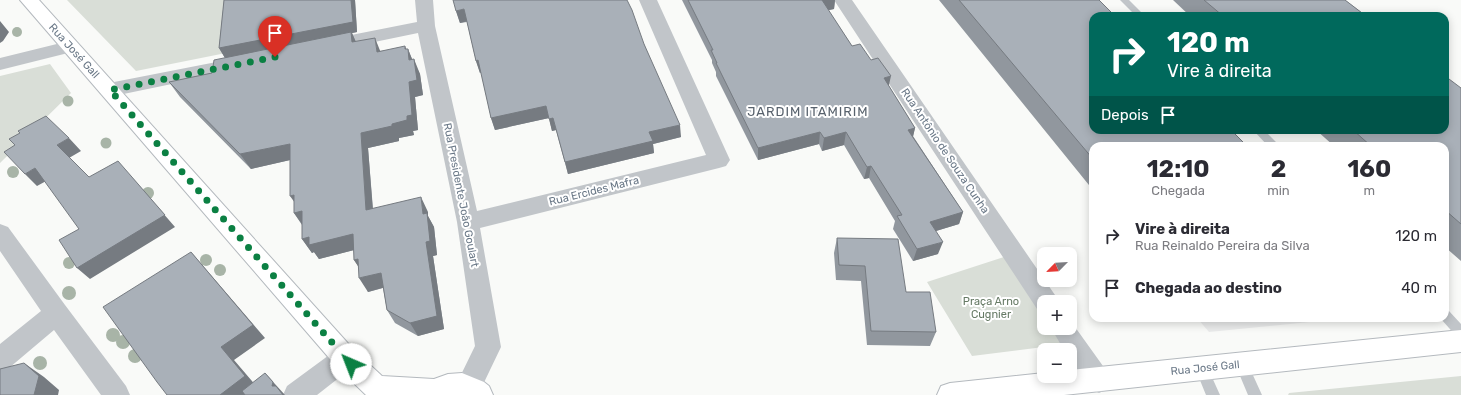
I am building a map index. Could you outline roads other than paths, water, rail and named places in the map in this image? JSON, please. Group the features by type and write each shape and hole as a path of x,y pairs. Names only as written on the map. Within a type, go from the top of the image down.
{"main road":[{"name":"Rua José Gall","path":"29,0 345,358 380,391 432,393 446,386 457,385 474,391"},
{"name":"Rua José Gall","path":"950,395 1461,341"}],"street":[{"name":"Rua Presidente João Goulart","path":"424,0 426,26 468,222 488,347 474,391"},
{"name":"Rua Ercides Mafra","path":"468,222 719,160 648,0"},
{"name":"Rua Antônio de Souza Cunha","path":"843,0 1041,295"},
{"path":"310,49 426,26"},
{"path":"0,64 69,47"},
{"path":"110,90 256,60"},
{"path":"0,233 56,313 117,395"},
{"path":"0,360 56,313"},
{"path":"1068,335 1099,380"},
{"path":"296,395 345,358"}],"lane":[{"path":"1124,0 1137,12"},
{"path":"1262,134 1271,142"},
{"path":"1449,320 1461,333"},
{"path":"1241,364 1255,395"},
{"path":"1201,368 1213,395"}],"district":[{"name":"JARDIM ITAMIRIM","path":"808,111"}],"park label":[{"name":"Praça Arno Cugnier","path":"991,307"}]}
